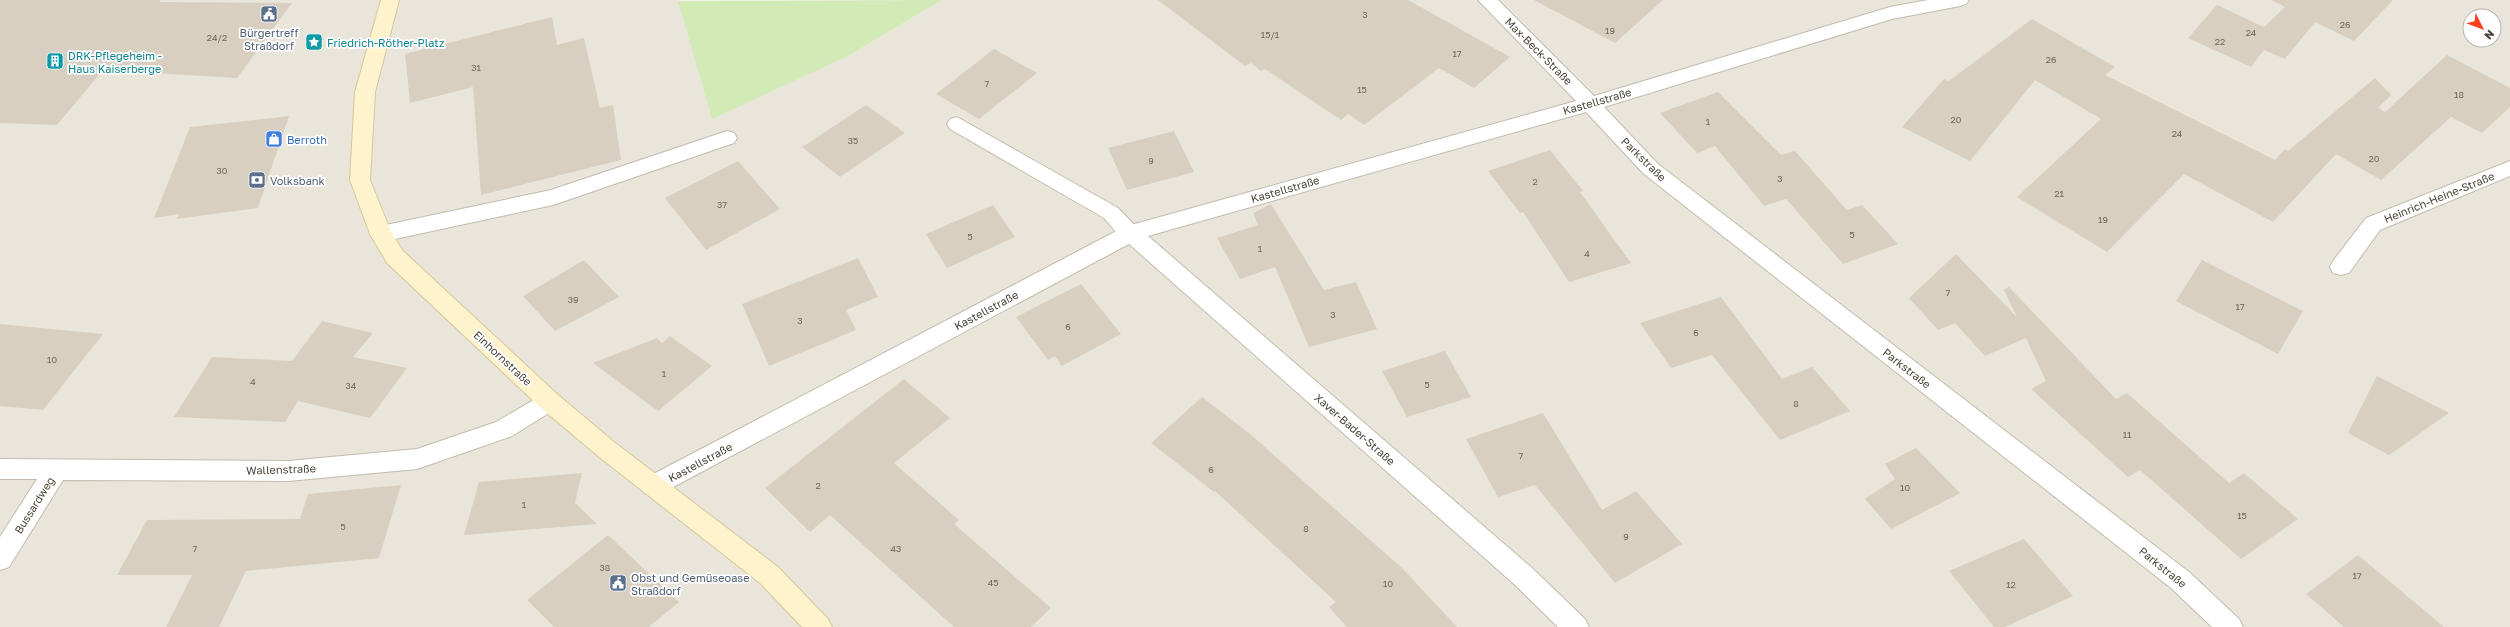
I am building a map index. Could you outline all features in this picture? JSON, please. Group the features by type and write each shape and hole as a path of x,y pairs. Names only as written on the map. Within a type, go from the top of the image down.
{"main road":[{"name":"Einhornstraße","path":"390,0 365,92 360,180 380,234 395,257 548,401 653,486 769,575 820,627"}],"street":[{"name":"Max-Beck-Straße","path":"1487,0 1551,62 1590,104"},
{"name":"Kastellstraße","path":"653,486 1131,233 1590,104 1890,14 1960,0"},
{"name":"Parkstraße","path":"1590,104 1651,169 2180,580 2230,627"},
{"name":"Xaver-Bader-Straße","path":"957,124 1111,213 1131,233 1523,576 1576,627"},
{"path":"380,234 553,197 727,138"},
{"name":"Heinrich-Heine-Straße","path":"2340,267 2373,224 2510,168"},
{"name":"Wallenstraße","path":"0,469 55,471 288,471 417,459 504,429 548,401"},
{"name":"Bussardweg","path":"0,559 55,471"}],"shaded area":[{"path":"0,0 679,0 712,118 848,56 942,0 2510,0 2510,627 0,627"}],"green space":[{"path":"942,0 848,56 712,119 678,1"}],"building":[{"path":"0,0 161,0 159,2 292,3 237,78 103,70 57,125 0,123"},
{"path":"1158,0 1408,0 1510,57 1474,88 1439,68 1364,125 1348,114 1341,120 1265,69 1261,71 1251,63 1245,66"},
{"path":"1534,0 1663,0 1615,43"},
{"path":"2271,0 2393,0 2354,41 2315,22 2285,59 2264,50 2251,67 2188,38 2217,5 2264,27 2285,7"},
{"path":"552,17 557,45 584,38 600,108 613,105 621,160 481,195 473,87 410,103 405,54"},
{"path":"2032,19 2115,67 2105,75 2275,160 2285,149 2288,151 2375,78 2391,95 2378,108 2385,112 2447,55 2510,88 2510,107 2482,133 2451,117 2381,180 2336,154 2273,222 2184,174 2107,252 2017,197 2101,119 2035,80 1970,161 1902,127 1944,79 1949,81"},
{"path":"994,49 1037,73 979,119 936,94"},
{"path":"1718,92 1781,155 1795,151 1847,210 1862,205 1898,244 1843,264 1786,199 1764,206 1715,146 1697,153 1660,113"},
{"path":"866,105 905,133 840,177 802,147"},
{"path":"289,116 258,208 176,219 180,214 154,218 190,127"},
{"path":"1174,131 1194,172 1127,190 1108,148"},
{"path":"1550,150 1583,191 1580,192 1631,263 1569,282 1523,212 1520,213 1488,171"},
{"path":"738,161 780,209 706,250 665,198"},
{"path":"1271,204 1324,290 1356,282 1377,329 1309,347 1275,267 1240,279 1217,238 1258,225 1253,213"},
{"path":"993,205 1015,237 947,268 926,234"},
{"path":"1956,254 2017,317 2004,290 2009,287 2116,399 2127,393 2229,483 2244,473 2298,519 2241,559 2140,470 2128,477 2031,389 2046,381 2026,338 1985,356 1955,323 1938,330 1909,298"},
{"path":"858,258 878,297 846,310 856,330 769,366 742,304"},
{"path":"584,260 619,297 555,331 523,296"},
{"path":"2202,260 2303,311 2278,354 2176,301"},
{"path":"1081,284 1121,334 1062,366 1055,356 1048,360 1016,317"},
{"path":"1721,297 1782,379 1812,367 1850,411 1780,440 1712,355 1671,368 1640,323"},
{"path":"322,321 373,333 353,357 407,368 370,418 298,401 285,422 174,417 212,357 292,361"},
{"path":"0,324 103,334 43,410 0,406"},
{"path":"670,336 712,366 658,411 593,363 657,338 662,343"},
{"path":"1445,351 1471,397 1407,417 1382,371"},
{"path":"2377,376 2449,413 2389,455 2348,433"},
{"path":"904,379 950,418 894,463 959,520 954,524 1051,608 1031,627 954,627 830,515 810,532 765,488"},
{"path":"1202,397 1250,434 1403,569 1457,627 1347,627 1329,607 1336,602 1215,491 1214,492 1151,443"},
{"path":"1543,413 1602,510 1636,491 1682,544 1615,583 1535,485 1498,497 1466,439"},
{"path":"1916,448 1960,493 1891,529 1865,499 1895,479 1885,464"},
{"path":"582,473 575,503 597,524 464,535 479,482"},
{"path":"401,485 379,558 246,571 219,627 166,627 192,575 117,575 147,520 300,519 308,494"},
{"path":"608,535 679,602 649,627 554,627 527,600"},
{"path":"2024,539 2073,596 2005,627 1994,627 1949,571"},
{"path":"2358,555 2444,627 2344,627 2306,594"}],"place":[{"name":"Bürgertreff Straßdorf","path":"269,14"},
{"name":"Friedrich-Röther-Platz","path":"314,42"},
{"name":"DRK-Pflegeheim - Haus Kaiserberge","path":"55,61"},
{"name":"Berroth","path":"274,139"},
{"name":"Volksbank","path":"257,180"},
{"name":"Obst und Gemüseoase Straßdorf","path":"618,583"}]}
